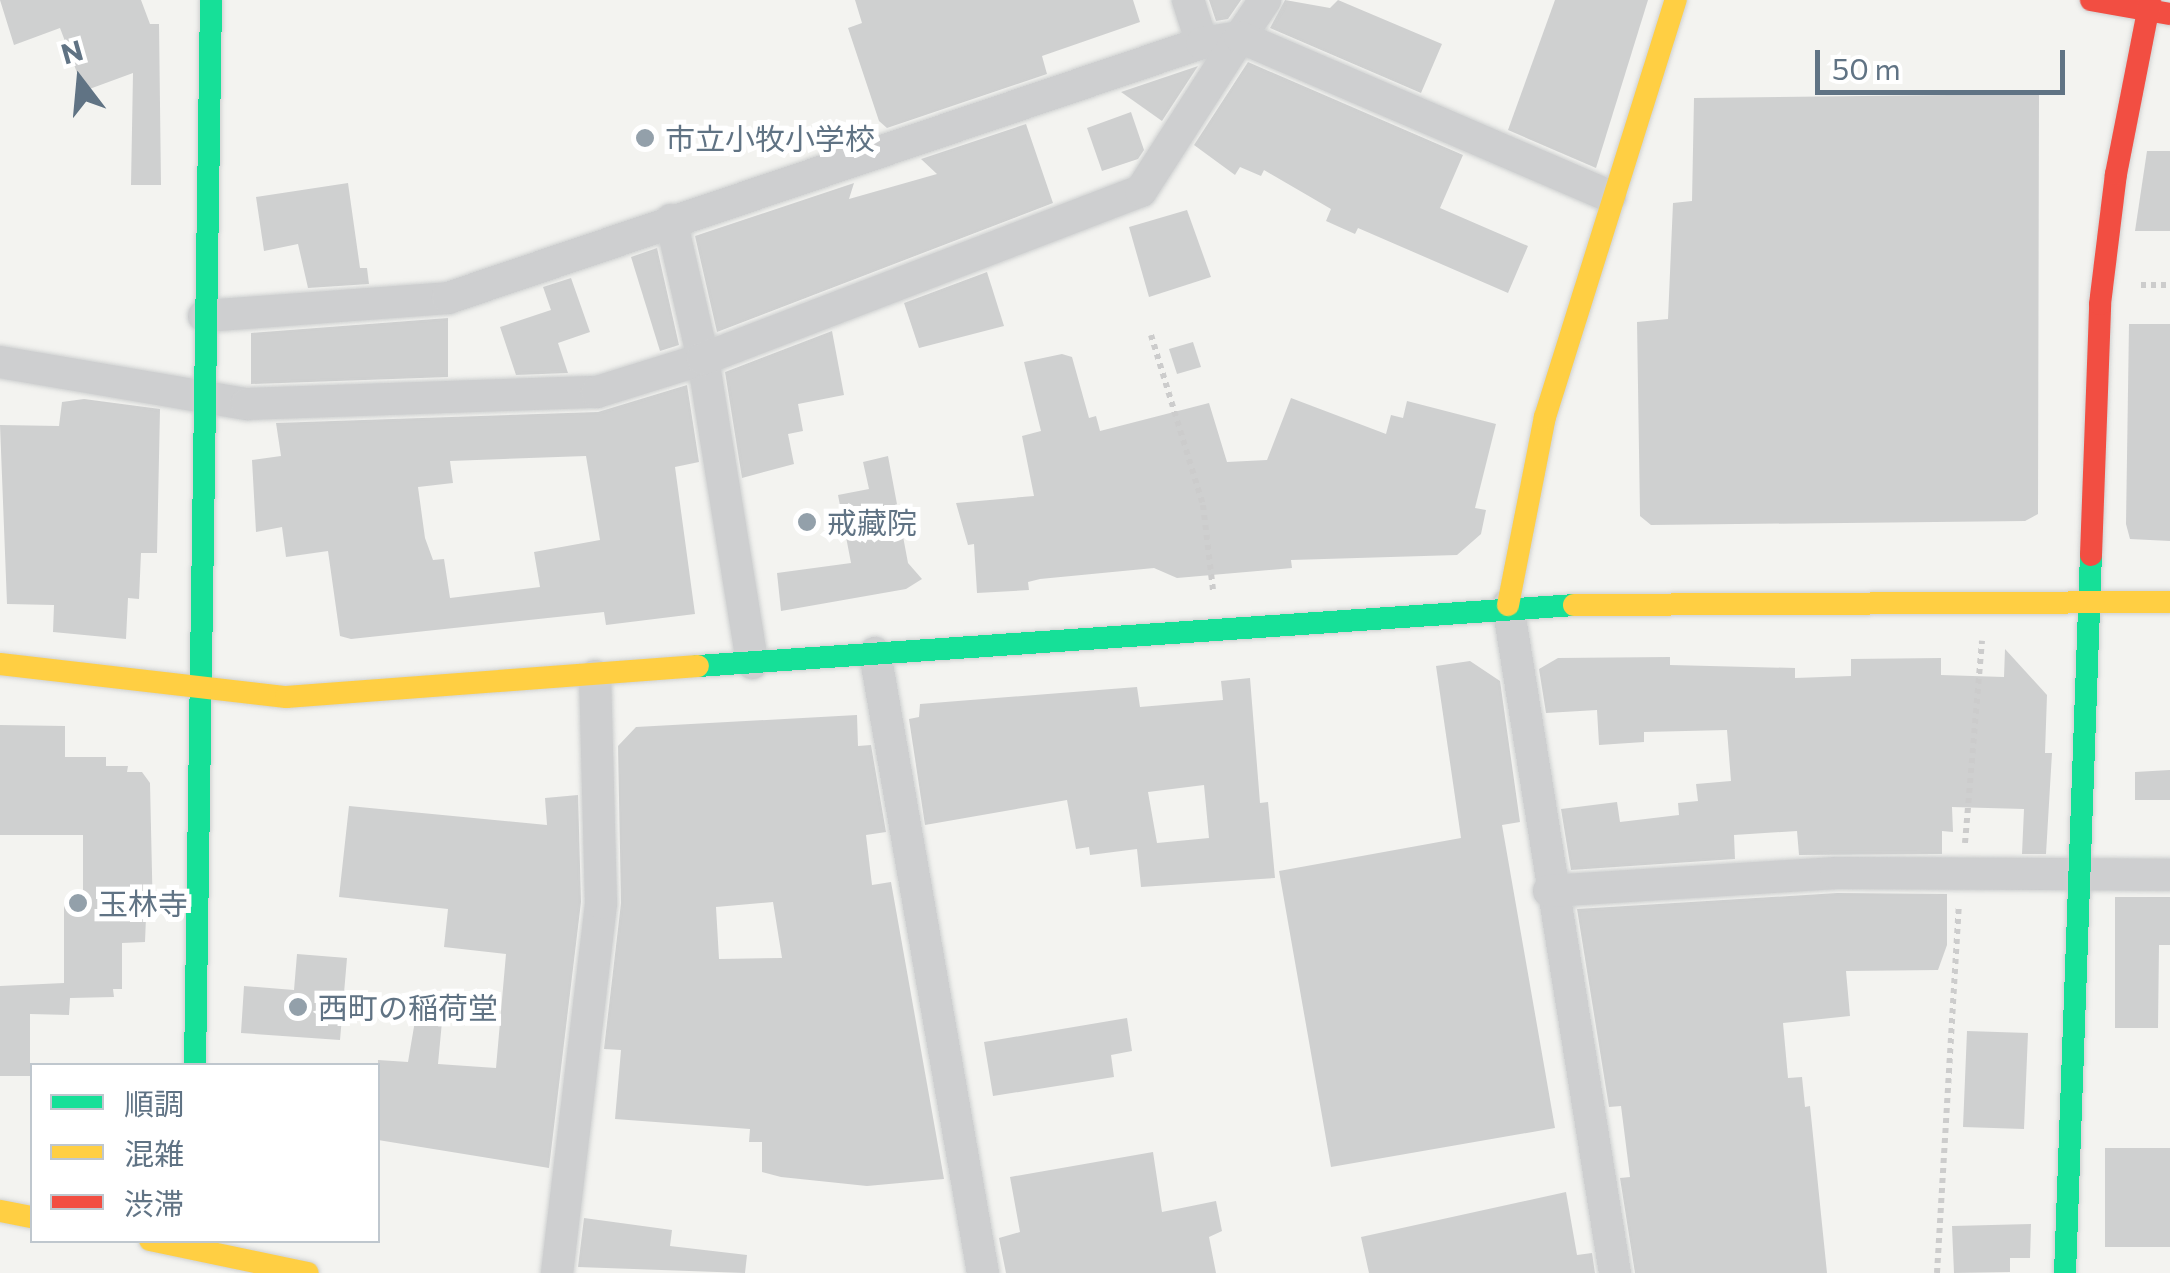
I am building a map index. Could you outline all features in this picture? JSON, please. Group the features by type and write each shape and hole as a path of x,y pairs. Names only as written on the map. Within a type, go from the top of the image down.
{"street":[{"path":"196,1063 204,692 204,316 210,0"},
{"path":"1188,0 1202,43"},
{"path":"0,362 247,404 598,392 703,359 1140,191 1265,0"},
{"path":"1615,1273 1549,890 1508,606 1545,417 1610,196 1676,0"},
{"path":"2090,0 2148,7 2170,14"},
{"path":"2065,1273 2100,304 2148,7"},
{"path":"204,316 448,298 1202,43 1240,37 1610,196"},
{"path":"672,220 703,359 752,663"},
{"path":"0,664 204,692 286,697 1508,606 2170,602"},
{"path":"876,653 984,1273"},
{"path":"557,1273 601,903 595,676"},
{"path":"1549,890 1836,873 2170,875"},
{"path":"0,1211 30,1217"},
{"path":"192,1273 192,1245 308,1273"}],"path":[{"path":"1152,335 1203,505 1218,627"},
{"path":"1937,1273 1962,874 1985,603"}],"building":[{"path":"0,0 141,0 150,24 159,24 161,185 131,185 133,73 84,91 60,28 14,45"},
{"path":"855,0 1133,0 1140,22 1042,56 1047,74 887,128 879,121 848,28 862,23"},
{"path":"1209,0 1241,0 1228,19 1216,21"},
{"path":"1285,0 1330,8 1338,0 1442,44 1421,93 1270,28"},
{"path":"1555,0 1648,0 1596,168 1508,130"},
{"path":"1248,62 1463,155 1440,208 1528,246 1508,293 1358,228 1355,234 1326,221 1331,209 1264,170 1261,176 1240,167 1235,175 1194,145"},
{"path":"1198,66 1162,121 1121,92"},
{"path":"2039,94 2038,514 2025,521 1651,525 1640,516 1637,322 1668,319 1673,203 1692,201 1694,98"},
{"path":"1131,112 1144,150 1138,159 1102,171 1087,128"},
{"path":"1026,124 1053,203 717,332 695,236 854,183 849,199 937,174 921,159"},
{"path":"2147,151 2170,151 2170,231 2135,231"},
{"path":"348,183 360,268 367,268 369,284 308,288 298,244 264,251 256,197"},
{"path":"1187,210 1211,277 1149,297 1129,227"},
{"path":"657,248 679,345 660,351 631,257"},
{"path":"987,272 1004,326 919,348 904,303"},
{"path":"571,278 590,332 558,343 568,373 516,375 500,327 551,310 543,287"},
{"path":"448,318 448,377 251,384 251,333"},
{"path":"2129,324 2170,324 2170,541 2130,539 2126,524"},
{"path":"832,331 844,395 798,404 803,431 788,434 794,464 742,478 725,372"},
{"path":"1193,342 1201,367 1177,374 1169,349"},
{"path":"1062,354 1072,357 1089,418 1096,416 1100,431 1209,403 1227,462 1267,460 1291,398 1386,434 1391,415 1403,418 1407,401 1496,424 1475,508 1486,510 1481,534 1457,555 1291,560 1292,568 1177,578 1154,568 1040,579 1028,582 1029,590 977,593 974,544 968,545 956,503 1034,496 1022,436 1041,431 1024,362"},
{"path":"687,385 699,462 675,467 695,614 606,625 604,612 351,639 340,636 328,551 286,557 282,527 256,532 252,460 281,456 276,423 598,412","holes":["586,456 600,540 534,552 540,587 450,598 444,559 433,560 425,538 418,487 453,483 450,461"]},
{"path":"84,399 160,409 157,553 141,553 139,599 128,598 126,639 53,632 54,605 7,604 0,425 59,426 62,402"},
{"path":"888,456 908,563 922,579 906,589 781,611 777,573 851,563 838,495 869,489 863,462"},
{"path":"2005,649 2047,695 2045,753 2052,753 2046,854 2022,854 2024,809 1952,807 1953,832 1942,831 1942,854 1799,855 1797,831 1734,835 1735,859 1571,870 1561,809 1617,802 1620,822 1679,815 1678,803 1698,801 1696,784 1731,781 1727,730 1644,732 1644,742 1599,745 1597,710 1546,713 1539,669 1558,658 1670,657 1670,665 1795,668 1795,678 1851,676 1851,659 1941,658 1941,675 2004,677"},
{"path":"1470,661 1500,681 1520,822 1502,825 1555,1128 1331,1167 1279,871 1461,838 1436,666"},
{"path":"1250,678 1260,803 1268,802 1275,878 1141,887 1137,849 1090,855 1089,847 1076,849 1067,800 925,825 909,719 919,717 920,704 1137,687 1140,707 1223,700 1221,681","holes":["1204,785 1209,838 1157,843 1148,792"]},
{"path":"857,715 858,746 871,745 886,832 866,835 872,885 891,882 944,1179 867,1186 781,1177 762,1172 762,1142 749,1142 750,1129 615,1119 621,1050 604,1049 621,903 618,746 636,727","holes":["773,902 782,958 719,959 716,907"]},
{"path":"0,725 65,726 65,757 106,757 106,766 128,766 127,772 142,772 150,783 153,918 146,917 145,942 122,943 122,989 113,989 114,997 70,998 69,1015 30,1014 30,1076 0,1076 0,986 64,983 64,907 67,899 83,899 83,835 0,835"},
{"path":"2170,770 2170,800 2135,800 2135,772"},
{"path":"578,795 581,902 549,1168 380,1140 378,1060 408,1062 417,1009 443,1011 438,1064 496,1068 506,954 444,947 448,909 339,897 349,806 547,825 545,798"},
{"path":"1837,893 1947,894 1947,945 1938,970 1846,971 1850,1016 1783,1023 1788,1078 1802,1077 1805,1107 1810,1106 1827,1273 1635,1273 1620,1178 1630,1177 1621,1106 1609,1107 1577,909"},
{"path":"2115,897 2170,897 2170,945 2159,945 2158,1028 2115,1028"},
{"path":"297,954 347,958 340,1040 241,1033 244,986 294,990"},
{"path":"1127,1018 1132,1051 1111,1055 1114,1077 993,1096 984,1042"},
{"path":"1967,1031 2028,1033 2024,1129 1963,1127"},
{"path":"2105,1148 2170,1148 2170,1247 2105,1247"},
{"path":"1153,1152 1162,1212 1216,1201 1222,1231 1209,1237 1216,1273 1006,1273 999,1238 1020,1232 1010,1177"},
{"path":"1566,1192 1577,1255 1592,1253 1595,1273 1369,1273 1361,1237"},
{"path":"584,1218 672,1230 670,1246 747,1255 745,1273 578,1267"},
{"path":"2031,1224 2030,1258 2010,1258 2010,1272 1954,1273 1952,1226"}],"traffic: fast":[{"path":"195,1063 211,0"},
{"path":"2065,1273 2091,555"},
{"path":"698,666 1574,605"}],"traffic: slow":[{"path":"1508,605 1545,417 1676,0"},
{"path":"1574,605 2170,602"},
{"path":"0,664 286,697 698,666"},
{"path":"0,1211 30,1217"},
{"path":"164,1243 308,1273"}],"traffic: jam":[{"path":"2091,0 2170,14"},
{"path":"2091,555 2100,304 2116,174 2150,0"}],"place":[{"name":"市立小牧小学校","path":"645,138"},
{"name":"戒藏院","path":"807,522"},
{"name":"玉林寺","path":"78,903"},
{"name":"西町の稲荷堂","path":"298,1007"}]}
